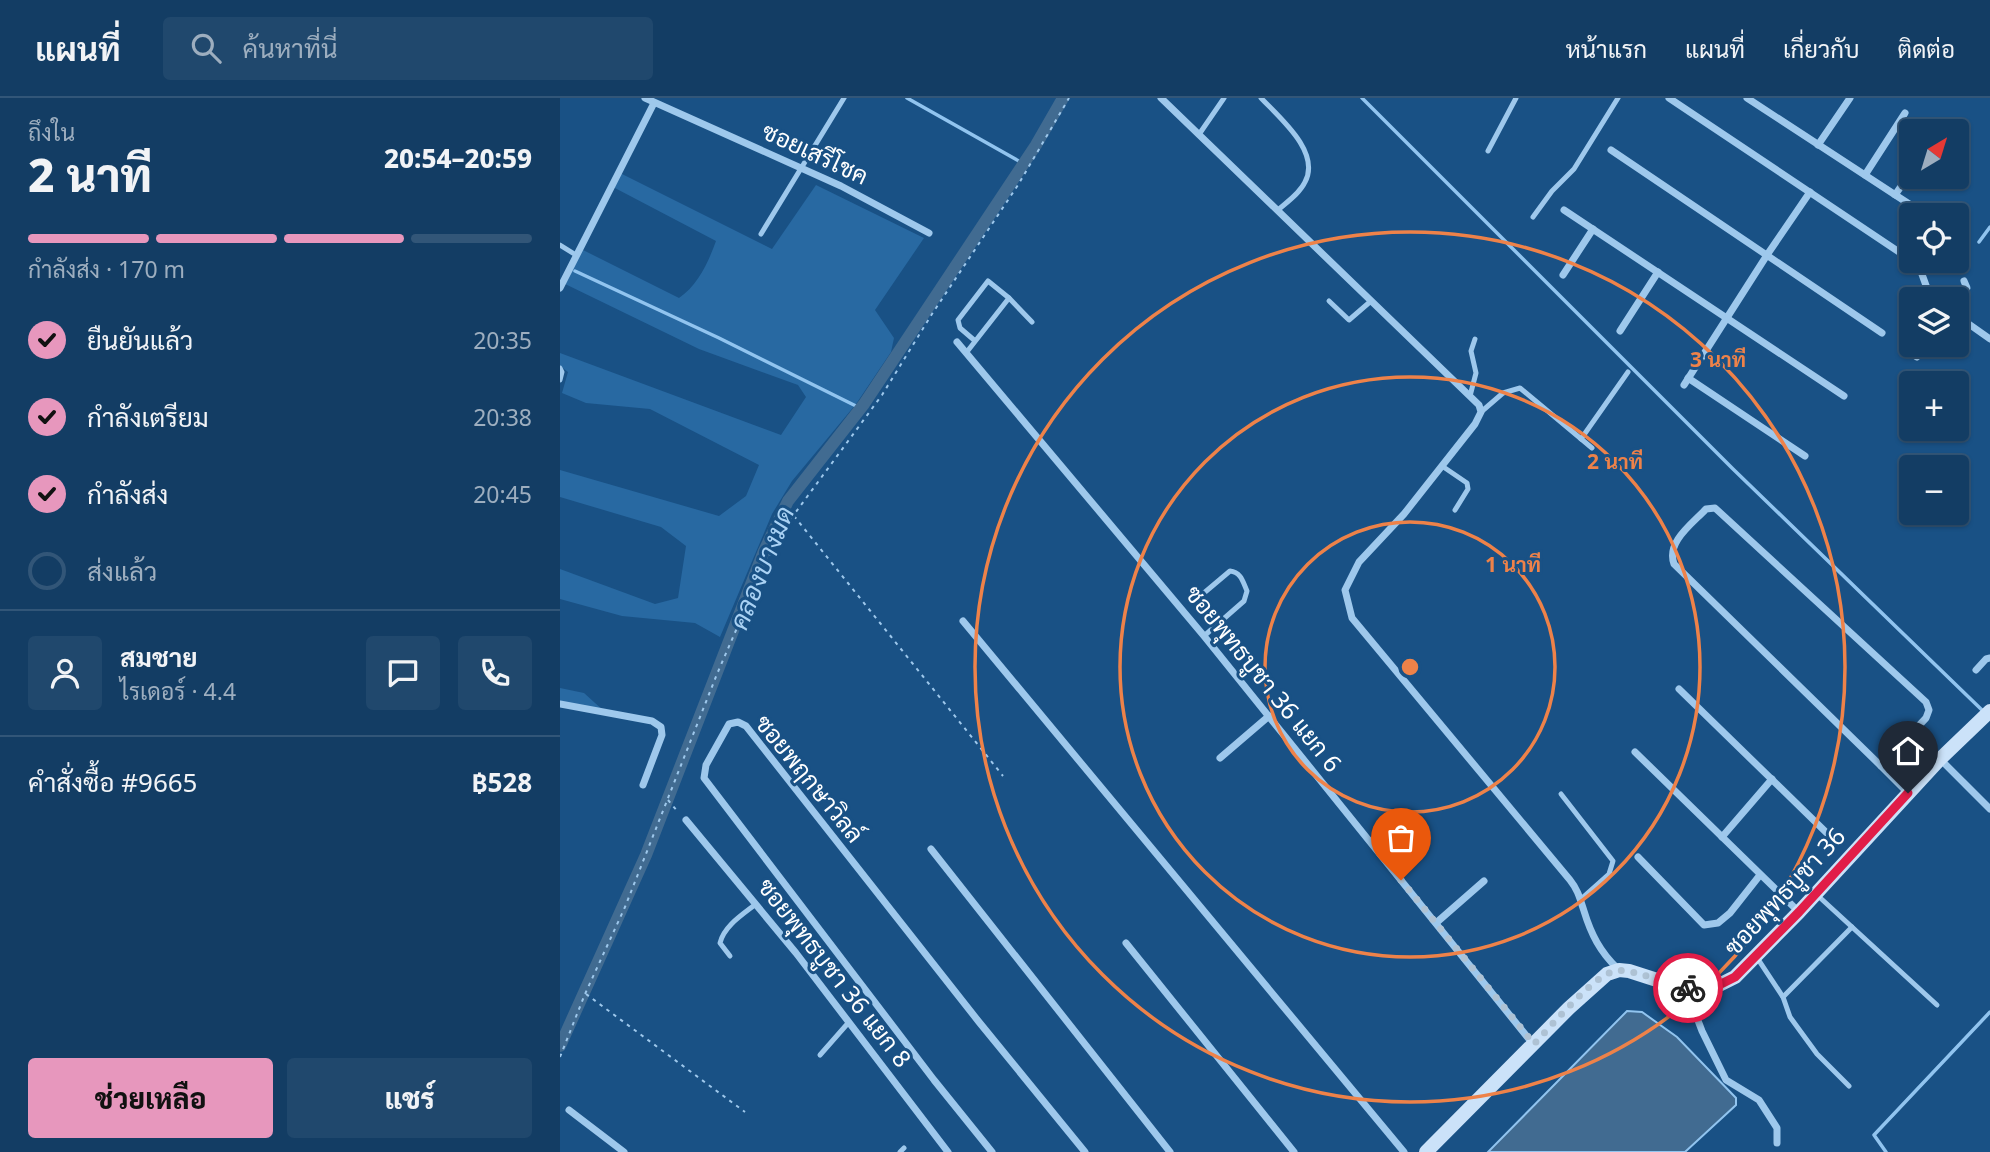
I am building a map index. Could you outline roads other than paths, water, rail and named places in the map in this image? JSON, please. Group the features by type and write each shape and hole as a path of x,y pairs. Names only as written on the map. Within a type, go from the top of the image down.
{"street":[{"name":"ซอยเสรีโชค","path":"645,98 802,167 929,233"},
{"path":"1161,98 1471,396 1481,412 1404,514 1359,562 1345,590 1347,605 1352,618 1533,832 1570,880 1581,899 1595,940 1604,956 1619,970 1599,980 1426,1152"},
{"path":"1669,98 1899,252"},
{"path":"1747,98 1907,203"},
{"path":"1818,145 1850,98"},
{"path":"560,288 654,103"},
{"path":"1865,175 1905,113"},
{"path":"1611,150 1882,333"},
{"path":"1895,195 1899,189"},
{"path":"1805,456 1686,382 1810,192"},
{"path":"1564,210 1844,396"},
{"path":"1563,275 1593,229"},
{"path":"1620,331 1658,272"},
{"path":"1964,281 1967,287"},
{"path":"1969,324 1990,339"},
{"name":"ซอยพุทธบูชา 36 แยก 6","path":"957,342 1204,636 1534,1044"},
{"path":"1881,766 1926,718 1929,709 1926,702 1724,515 1715,508 1706,509 1673,545 1671,557 1674,565 1908,793"},
{"path":"963,621 1404,1152"},
{"path":"1976,670 1986,659 1990,659"},
{"path":"1679,689 1835,841"},
{"path":"560,704 652,721 661,727 662,736 643,785"},
{"name":"ซอยพุทธบูชา 36","path":"1619,970 1638,973 1685,989 1721,984 1735,977 1816,894 1940,759 1986,715"},
{"path":"1220,758 1269,716"},
{"name":"ซอยพฤกษาวิลล์","path":"992,1152 704,778 706,765 729,724 737,722 746,726 1085,1152"},
{"path":"1634,752 1799,912"},
{"path":"1940,759 1990,809"},
{"path":"1722,837 1772,779"},
{"name":"ซอยพุทธบูชา 36 แยก 8","path":"686,820 756,904 948,1152"},
{"path":"931,849 1170,1152"},
{"path":"1638,857 1704,925 1718,923 1730,913 1760,875"},
{"path":"1436,923 1484,881"},
{"path":"1126,943 1294,1152"},
{"path":"1685,989 1726,1080 1759,1100 1776,1128 1777,1143"},
{"path":"569,1110 624,1152"}],"lane":[{"path":"761,234 844,98"},
{"path":"1200,133 1224,98"},
{"path":"1261,98 1290,129 1307,154 1310,166 1304,185 1278,210"},
{"path":"1488,151 1516,98"},
{"path":"1533,217 1552,191 1574,169 1618,98"},
{"path":"560,245 576,255"},
{"path":"974,340 960,328 958,320 988,281 1032,322"},
{"path":"965,353 1009,298"},
{"path":"1329,301 1349,320 1371,301"},
{"path":"1471,396 1476,373 1471,351 1475,339"},
{"path":"560,368 560,380"},
{"path":"1581,439 1628,372"},
{"path":"1481,412 1503,393 1520,388 1592,448"},
{"path":"1442,466 1467,483 1468,489 1455,510"},
{"path":"1204,636 1244,601 1247,594 1241,576 1235,572 1230,571 1198,598 1199,606 1214,626"},
{"path":"1561,793 1613,861 1609,874 1581,899"},
{"path":"1816,894 1937,1005"},
{"path":"730,956 720,943 721,937 727,928 756,904"},
{"path":"1783,997 1852,927"},
{"path":"1756,956 1783,997 1790,1017 1817,1054 1849,1086"},
{"path":"820,1055 849,1022"}],"waterway":[{"path":"907,98 1024,164"},
{"name":"คลองบางมด","path":"560,1046 646,855 764,551 788,501 864,404 1036,145 1063,98"},
{"path":"1362,98 1733,469 1983,711"},
{"path":"1979,242 1990,227"},
{"path":"575,271 860,408"},
{"path":"1886,1152 1874,1135 1990,1012"}]}
